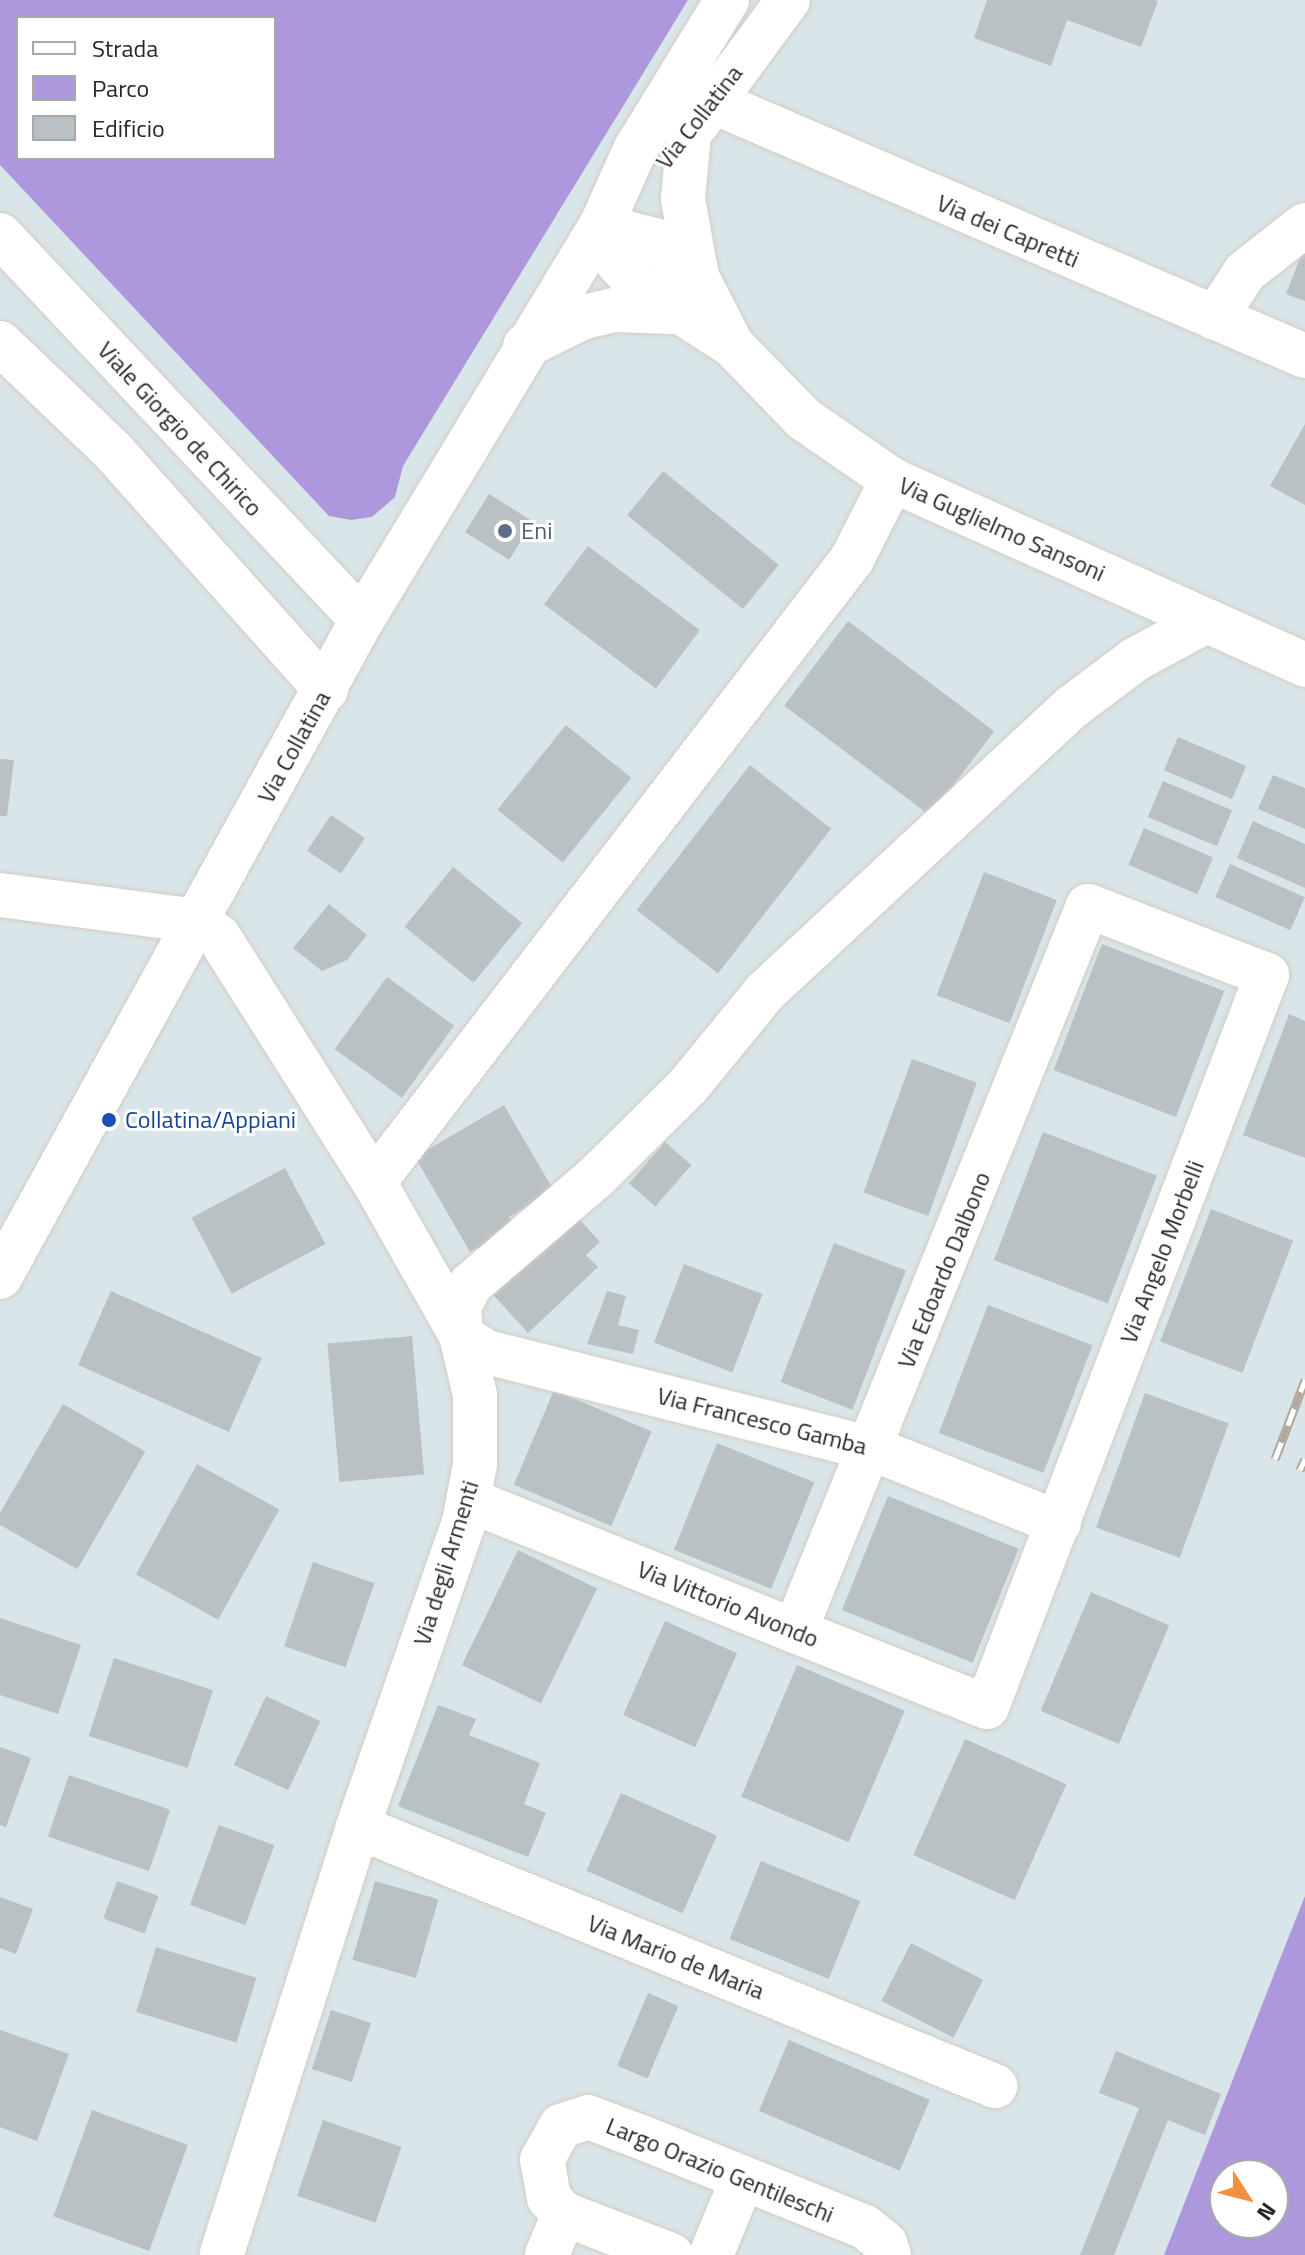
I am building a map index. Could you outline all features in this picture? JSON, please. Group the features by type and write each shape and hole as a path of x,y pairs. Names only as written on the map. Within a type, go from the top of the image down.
{"street":[{"name":"Via Collatina","path":"0,1277 362,620 523,347 601,226 635,150 727,0"},
{"name":"Via Collatina","path":"601,226 701,118 788,0"},
{"path":"685,294 683,199 701,118"},
{"name":"Via dei Capretti","path":"701,118 1305,356"},
{"path":"1215,318 1245,272 1305,225"},
{"path":"601,226 654,240 685,294"},
{"name":"Viale Giorgio de Chirico","path":"0,235 362,620"},
{"path":"523,347 584,317 685,294"},
{"name":"Via Guglielmo Sansoni","path":"685,294 804,419 892,480 1305,665"},
{"path":"0,343 113,451 326,690"},
{"path":"374,1182 852,559 892,480"},
{"path":"461,1335 459,1307 470,1285 678,1097 765,992 1072,707 1136,659 1206,621"},
{"path":"0,895 197,921"},
{"name":"Via Edoardo Dalbono","path":"795,1631 873,1449 1088,906"},
{"name":"Via Angelo Morbelli","path":"987,1707 1267,975 1088,906"},
{"name":"Via degli Armenti","path":"197,921 225,946 374,1182 461,1335 477,1410 469,1500 358,1827 221,2255"},
{"name":"Via Francesco Gamba","path":"461,1335 502,1357 873,1449 1059,1523"},
{"name":"Via Vittorio Avondo","path":"469,1500 987,1707"},
{"name":"Via Mario de Maria","path":"358,1827 995,2086"},
{"name":"Largo Orazio Gentileschi","path":"564,2214 549,2198 542,2160 554,2133 576,2117 865,2227 885,2243 889,2255"},
{"path":"711,2255 743,2178"},
{"path":"547,2255 564,2214 671,2255"}],"green space":[{"path":"0,0 688,0 403,466 395,497 372,517 351,520 329,516 0,165"},
{"path":"1305,1896 1305,2255 1164,2255"}],"building":[{"path":"987,0 1158,1 1141,47 1067,20 1051,66 974,38"},
{"path":"1305,245 1305,301 1286,294"},
{"path":"1305,424 1305,505 1270,486"},
{"path":"663,471 779,565 743,609 627,515"},
{"path":"489,494 533,522 509,560 465,532"},
{"path":"588,546 700,630 656,689 544,604"},
{"path":"848,621 994,731 930,816 784,706"},
{"path":"566,725 631,778 563,863 497,810"},
{"path":"1178,737 1246,766 1232,799 1164,770"},
{"path":"0,759 14,760 7,816 0,816"},
{"path":"750,765 831,828 718,973 637,910"},
{"path":"1273,775 1305,788 1305,829 1258,809"},
{"path":"1163,781 1232,810 1217,846 1148,817"},
{"path":"331,815 365,838 341,874 307,851"},
{"path":"1253,821 1305,844 1305,888 1237,858"},
{"path":"1144,828 1213,857 1197,894 1128,865"},
{"path":"1230,864 1305,897 1290,930 1215,897"},
{"path":"453,867 522,923 474,983 405,927"},
{"path":"984,872 1057,900 1010,1023 937,995"},
{"path":"329,904 367,935 347,960 322,971 293,948"},
{"path":"1102,944 1224,991 1176,1117 1054,1070"},
{"path":"387,977 454,1026 402,1098 335,1049"},
{"path":"1289,1014 1305,1021 1305,1158 1243,1135"},
{"path":"912,1059 977,1083 928,1216 863,1192"},
{"path":"504,1105 554,1191 509,1217 515,1227 470,1252 415,1157"},
{"path":"1043,1132 1157,1176 1108,1304 994,1260"},
{"path":"665,1142 691,1165 655,1206 629,1184"},
{"path":"285,1168 325,1244 232,1294 191,1218"},
{"path":"1211,1209 1293,1241 1242,1373 1160,1342"},
{"path":"571,1210 600,1242 586,1255 598,1267 528,1333 487,1288"},
{"path":"834,1243 906,1271 852,1410 781,1382"},
{"path":"684,1264 762,1294 732,1373 654,1342"},
{"path":"111,1291 262,1358 229,1432 78,1365"},
{"path":"607,1291 626,1296 618,1325 639,1330 633,1354 587,1344"},
{"path":"988,1305 1093,1345 1043,1473 939,1433"},
{"path":"412,1336 424,1474 339,1482 327,1343"},
{"path":"554,1390 652,1431 611,1526 514,1485"},
{"path":"1145,1393 1229,1423 1180,1558 1096,1527"},
{"path":"63,1404 145,1452 77,1569 0,1525 0,1513"},
{"path":"717,1443 814,1482 771,1589 674,1550"},
{"path":"197,1464 279,1510 218,1620 136,1574"},
{"path":"888,1496 1019,1549 973,1663 842,1610"},
{"path":"518,1550 597,1589 541,1704 462,1665"},
{"path":"313,1562 374,1583 345,1667 284,1646"},
{"path":"1091,1592 1169,1625 1119,1744 1041,1711"},
{"path":"0,1618 81,1645 58,1714 0,1695"},
{"path":"665,1621 737,1653 695,1747 623,1715"},
{"path":"114,1658 213,1690 188,1768 89,1736"},
{"path":"797,1665 905,1711 849,1842 741,1797"},
{"path":"266,1696 320,1721 288,1790 234,1765"},
{"path":"438,1705 476,1719 469,1735 540,1763 524,1804 546,1813 528,1857 398,1806"},
{"path":"965,1739 1066,1784 1015,1900 913,1855"},
{"path":"0,1747 31,1758 6,1827 0,1825"},
{"path":"69,1775 170,1810 149,1871 48,1836"},
{"path":"621,1793 717,1836 682,1913 586,1871"},
{"path":"219,1825 274,1845 245,1925 190,1905"},
{"path":"761,1861 860,1901 829,1979 730,1939"},
{"path":"117,1881 158,1896 145,1934 103,1919"},
{"path":"375,1881 438,1899 416,1978 352,1960"},
{"path":"0,1897 33,1909 16,1954 0,1948"},
{"path":"911,1943 983,1980 954,2038 881,2001"},
{"path":"156,1947 256,1978 237,2043 136,2012"},
{"path":"648,1993 678,2006 648,2079 617,2066"},
{"path":"331,2010 371,2023 352,2082 312,2069"},
{"path":"0,2030 69,2054 37,2141 0,2127"},
{"path":"789,2040 930,2100 900,2171 759,2111"},
{"path":"1116,2051 1221,2094 1205,2135 1168,2120 1114,2255 1080,2255 1139,2108 1099,2093"},
{"path":"92,2110 188,2145 149,2251 53,2216"},
{"path":"323,2120 401,2147 375,2223 297,2196"}],"railway":[{"path":"1275,1459 1305,1380"},
{"path":"1300,1470 1305,1459"}],"place":[{"name":"Eni","path":"505,531"},
{"name":"Collatina/Appiani","path":"109,1120"}]}
